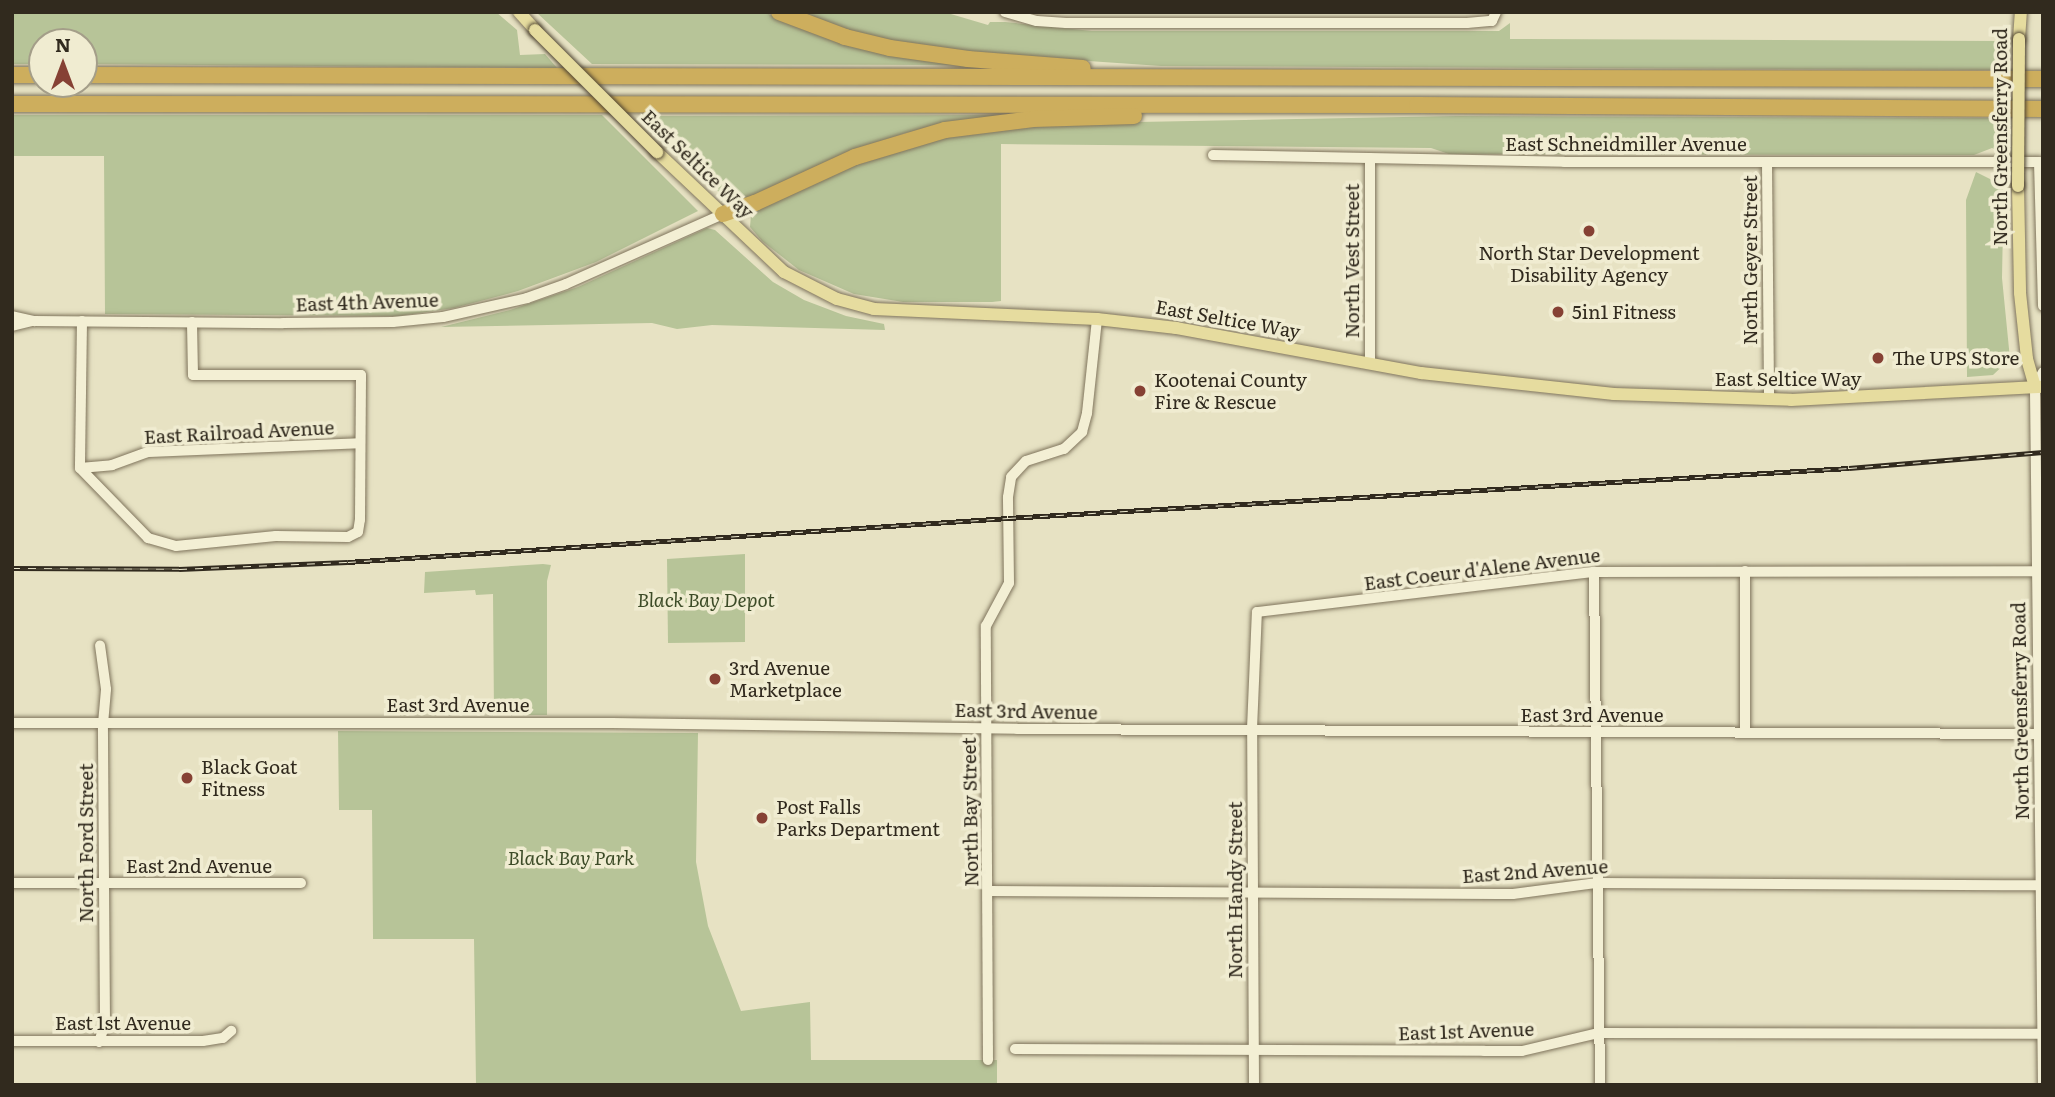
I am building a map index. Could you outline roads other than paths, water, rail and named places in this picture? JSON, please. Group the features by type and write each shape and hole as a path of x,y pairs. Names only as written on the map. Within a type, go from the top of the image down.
{"highway":[{"path":"779,12 855,40 925,54 1214,78"},
{"path":"98,75 2043,79"},
{"path":"12,104 2043,108"},
{"path":"723,214 876,149 974,124 1032,119 1258,114 1417,105"}],"main road":[{"name":"East Seltice Way","path":"519,12 657,152 784,272 815,289 855,305 918,313 1097,319 1176,328 1482,382 1576,391 1769,400 1896,397 2039,387"},
{"name":"North Greensferry Road","path":"2021,12 2018,186 2020,293 2027,359 2039,387"}],"street":[{"path":"1005,12 1037,21 1066,23 1483,23 1495,14"},
{"name":"East Schneidmiller Avenue","path":"1213,155 1767,162 2039,162"},
{"name":"North Vest Street","path":"1370,158 1370,364"},
{"name":"North Geyer Street","path":"1767,162 1769,400"},
{"name":"North Greensferry Road","path":"2039,162 2043,306"},
{"name":"East 4th Avenue","path":"12,316 34,321 388,322 465,313 527,298 566,284 723,214"},
{"name":"North Bay Street","path":"988,1060 989,891 985,638 990,617 1007,592 1009,583 1010,481 1026,461 1064,449 1082,432 1087,413 1097,319"},
{"name":"East 4th Avenue","path":"12,326 34,321"},
{"path":"82,321 80,468 140,531 161,544 176,547 276,536 348,537 360,527 361,375 193,376 192,322"},
{"name":"North Greensferry Road","path":"2043,372 2039,387 2038,571 2043,1085"},
{"name":"East Railroad Avenue","path":"80,468 112,466 148,452 360,443"},
{"path":"1745,571 1745,733"},
{"name":"East Coeur d'Alene Avenue","path":"1252,729 1257,612 1594,572 2038,571"},
{"path":"1594,572 1600,1085"},
{"name":"North Ford Street","path":"99,1042 105,1024 103,724 106,689 100,645"},
{"name":"East 3rd Avenue","path":"12,723 612,723 986,728 2039,734"},
{"name":"North Handy Street","path":"1252,729 1254,1085"},
{"name":"East 2nd Avenue","path":"12,883 301,883"},
{"name":"East 2nd Avenue","path":"989,891 1513,894 1597,883 2041,885"},
{"name":"East 1st Avenue","path":"12,1041 214,1040 231,1031"},
{"name":"East 1st Avenue","path":"1015,1049 1522,1051 1599,1033 2043,1034"}],"railway":[{"path":"12,568 179,569 348,562 1008,518 1849,468 2043,452"}],"place":[{"name":"North Star Development Disability Agency","path":"1589,231"},
{"name":"5in1 Fitness","path":"1558,312"},
{"name":"The UPS Store","path":"1878,358"},
{"name":"Kootenai County Fire & Rescue","path":"1140,391"},
{"name":"3rd Avenue Marketplace","path":"715,679"},
{"name":"Black Goat Fitness","path":"187,778"},
{"name":"Post Falls Parks Department","path":"762,818"}],"park label":[{"name":"Black Bay Depot","path":"706,600"},
{"name":"Black Bay Park","path":"571,858"}]}
